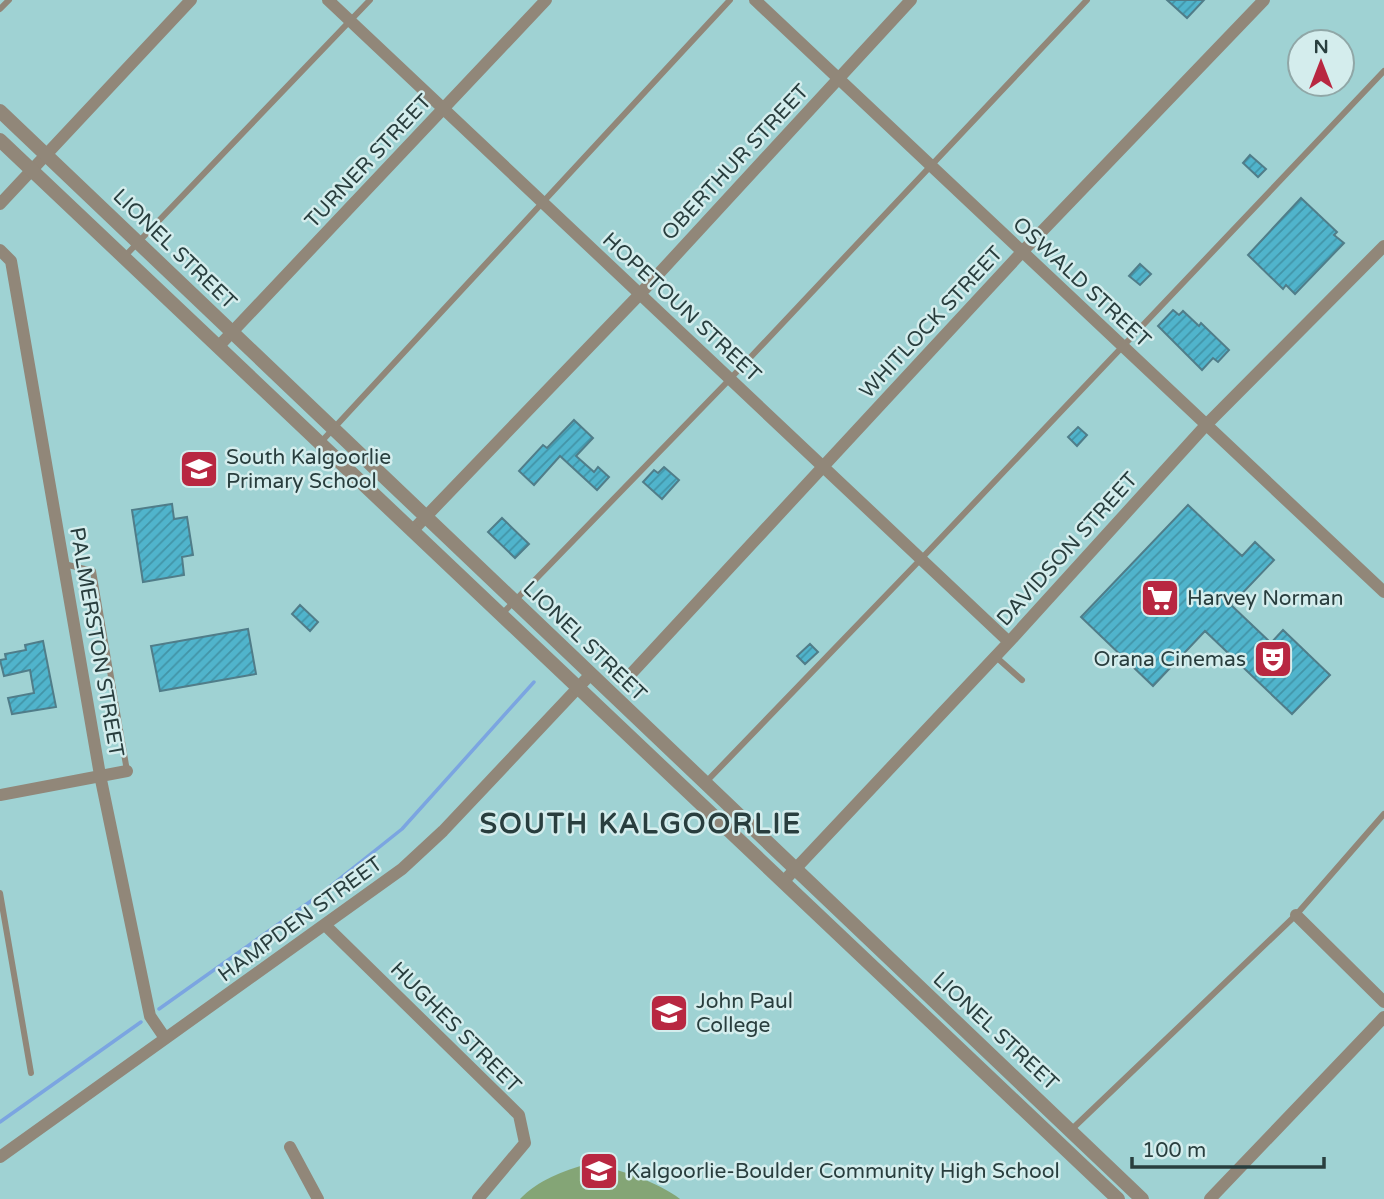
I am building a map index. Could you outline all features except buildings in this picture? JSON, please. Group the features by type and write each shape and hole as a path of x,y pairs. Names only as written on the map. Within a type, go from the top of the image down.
{"street":[{"path":"0,204 191,0"},
{"name":"HOPETOUN STREET","path":"328,0 1009,642"},
{"name":"TURNER STREET","path":"218,347 546,0"},
{"name":"OSWALD STREET","path":"755,0 1384,592"},
{"name":"OBERTHUR STREET","path":"412,531 640,294 911,0"},
{"name":"WHITLOCK STREET","path":"631,675 1022,252 1264,0"},
{"name":"LIONEL STREET","path":"0,111 1142,1199"},
{"name":"LIONEL STREET","path":"0,140 1118,1199"},
{"name":"DAVIDSON STREET","path":"783,882 1009,642 1206,425 1384,246"},
{"name":"PALMERSTON STREET","path":"0,250 11,261 100,775 150,1016 165,1038"},
{"name":"HAMPDEN STREET","path":"0,1157 402,869 443,831 590,675"},
{"path":"0,795 127,771"},
{"path":"1296,915 1384,1002"},
{"name":"HUGHES STREET","path":"325,925 519,1115 525,1143 478,1199"},
{"path":"1210,1199 1384,1017"},
{"path":"290,1147 318,1199"}],"lane":[{"path":"0,9 9,0"},
{"path":"124,258 370,0"},
{"path":"320,443 730,0"},
{"path":"501,615 730,379 1087,0"},
{"path":"705,783 1384,71"},
{"path":"64,564 93,571 127,771"},
{"path":"995,656 1022,680"},
{"path":"1071,1130 1296,915 1384,814"},
{"path":"0,892 30,1073"}],"green space":[{"path":"588,1164 636,1176 680,1199 520,1199 551,1177"}],"waterway":[{"path":"159,1009 318,896 402,829 534,682"},
{"path":"0,1122 141,1022"}],"place":[{"name":"South Kalgoorlie Primary School","path":"199,469"},
{"name":"Harvey Norman","path":"1160,598"},
{"name":"Orana Cinemas","path":"1273,659"},
{"name":"John Paul College","path":"669,1013"},
{"name":"Kalgoorlie-Boulder Community High School","path":"599,1171"}],"district":[{"name":"SOUTH KALGOORLIE","path":"641,823"}]}
